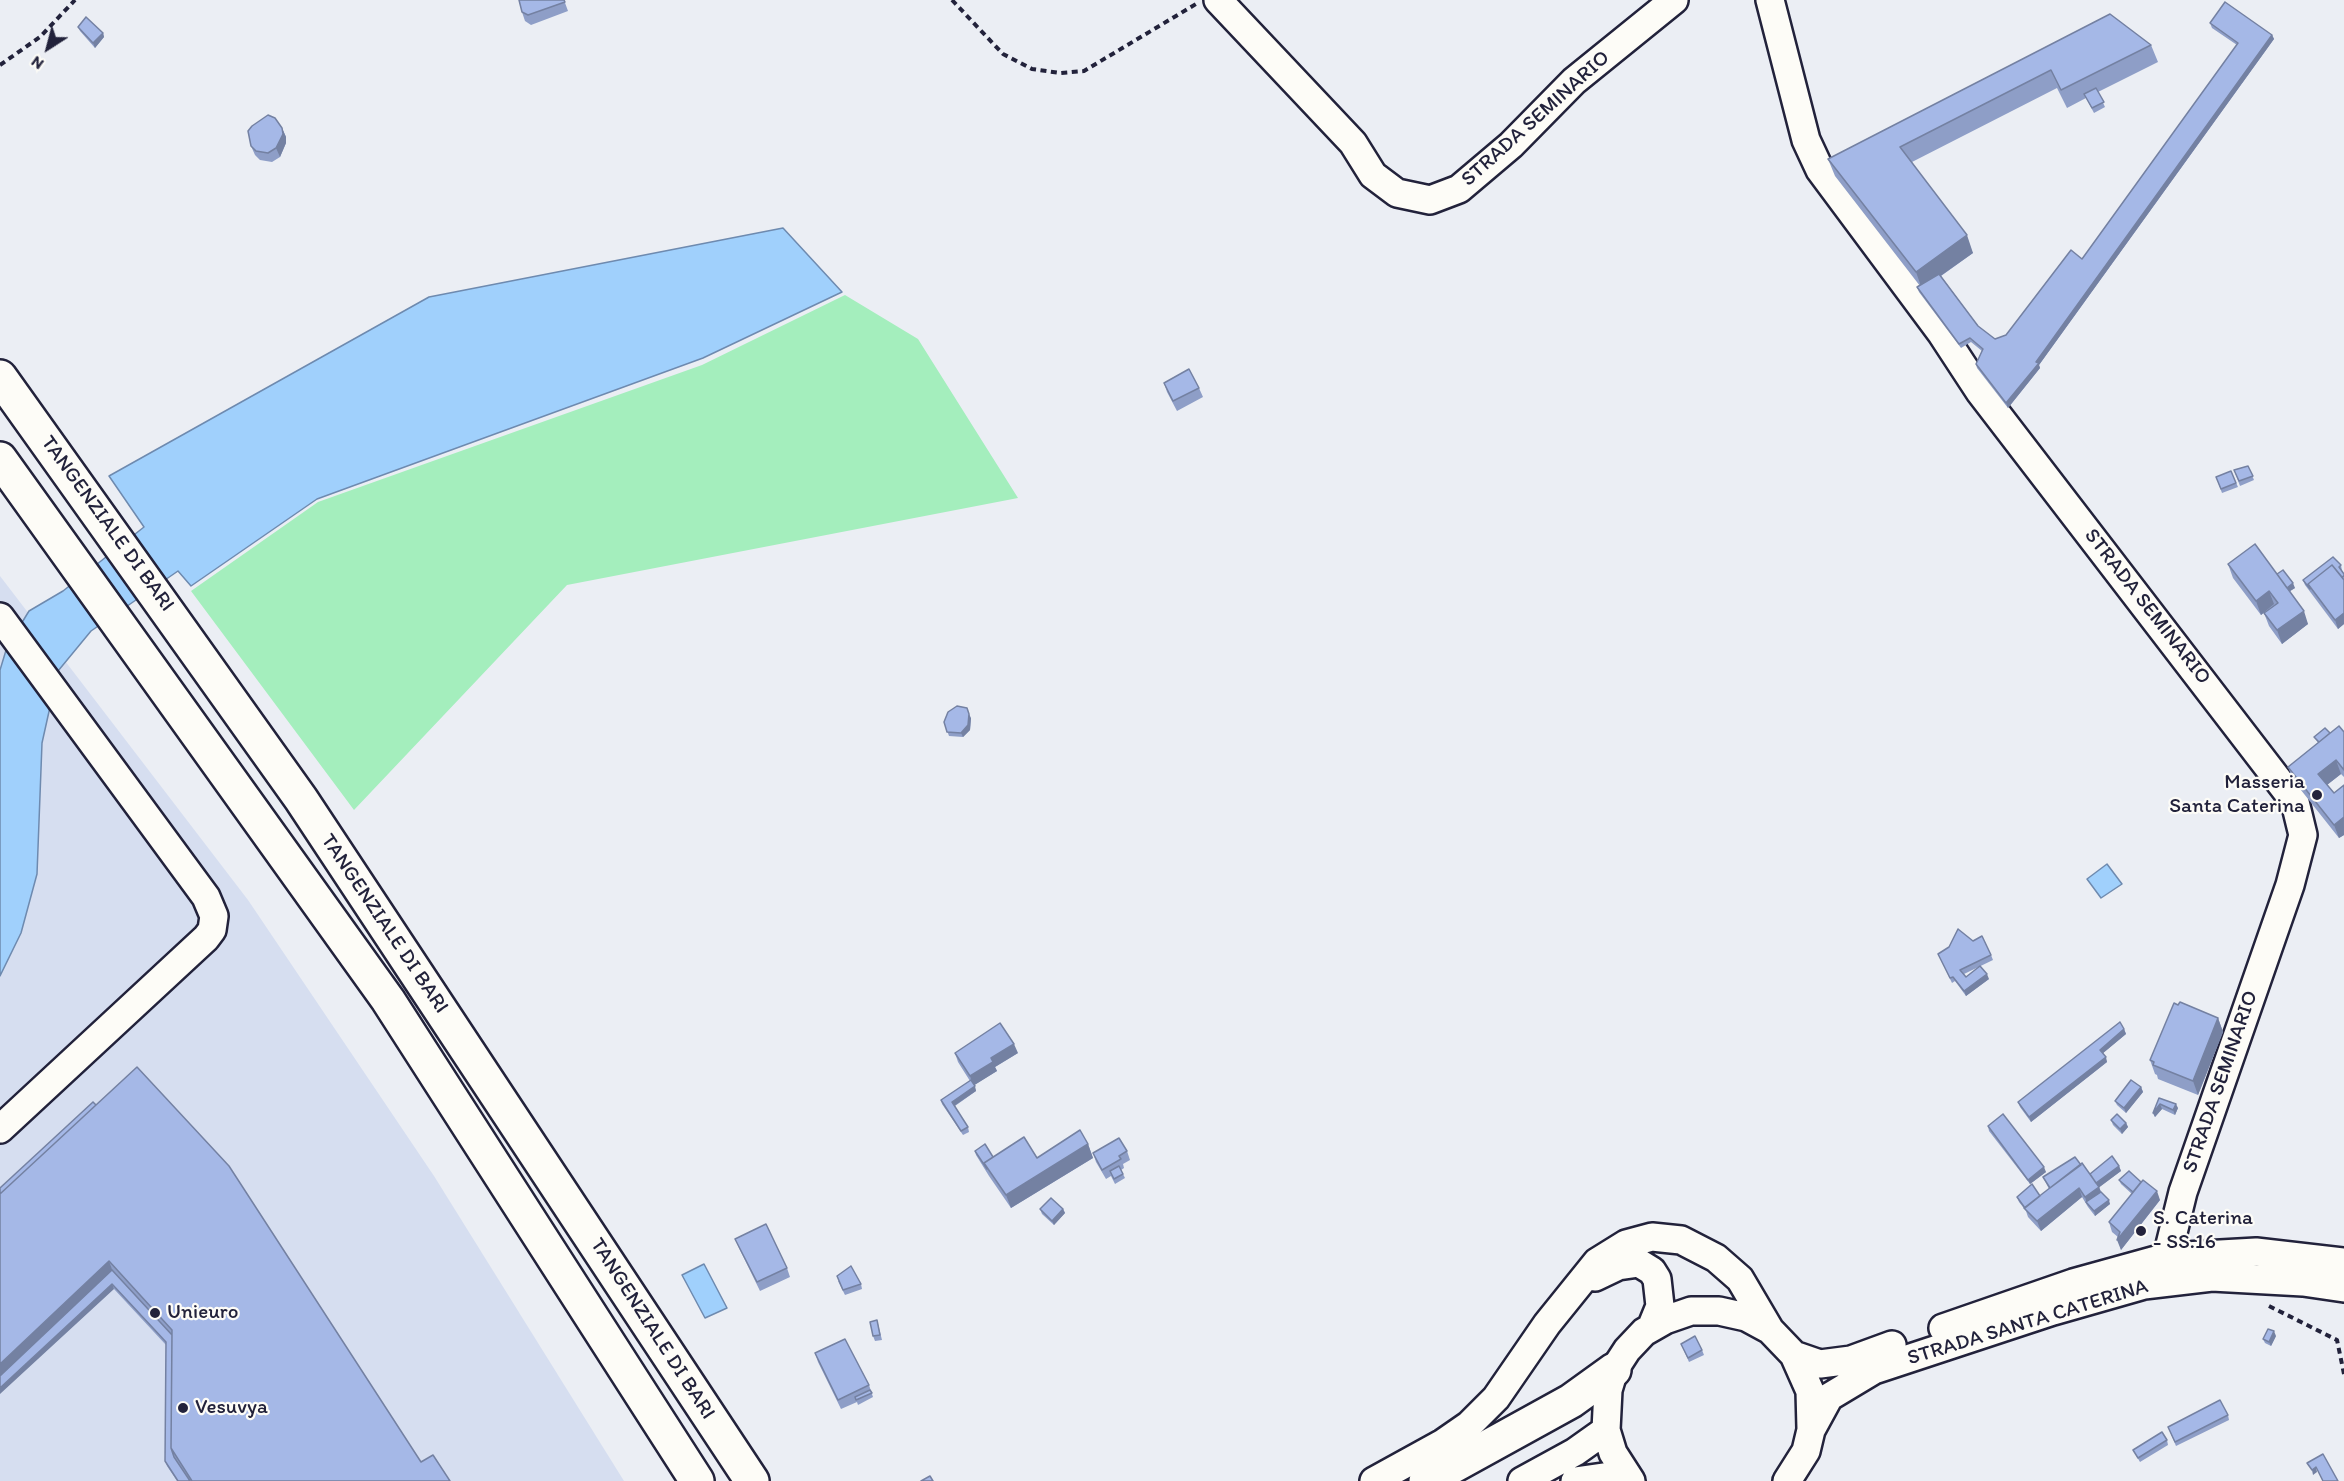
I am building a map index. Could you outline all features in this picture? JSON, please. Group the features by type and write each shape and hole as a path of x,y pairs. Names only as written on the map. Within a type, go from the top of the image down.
{"highway":[{"name":"TANGENZIALE DI BARI","path":"0,377 160,598 301,799 750,1476"},
{"name":"TANGENZIALE DI BARI","path":"0,459 388,1000 697,1481"},
{"path":"1426,1481 1571,1401 1614,1370"}],"street":[{"name":"STRADA SEMINARIO","path":"1218,0 1353,143 1373,175 1397,193 1430,200 1459,189 1511,145 1574,81 1674,0"},
{"name":"STRADA SEMINARIO","path":"1770,0 1806,140 1821,170 1942,334 1980,392 2295,801 2303,835 2290,885 2183,1192 2168,1257"},
{"path":"0,1129 206,938 214,923 212,907 206,897 5,624"},
{"path":"1374,1481 1443,1443 1469,1425 1496,1398 1577,1285 1597,1262 1626,1244 1652,1237 1681,1240 1716,1258 1740,1279 1770,1330"},
{"name":"STRADA SANTA CATERINA","path":"1794,1355 1820,1364 1851,1360 2073,1283 2168,1257 2256,1252 2344,1262"},
{"path":"1577,1285 1618,1266 1639,1263 1646,1265 1657,1279 1660,1291 1660,1306 1651,1328"},
{"name":"STRADA SANTA CATERINA","path":"1787,1481 1829,1397 1874,1370 2053,1311 2144,1285 2212,1277 2303,1282 2344,1288"},
{"name":"STRADA SANTA CATERINA","path":"1575,1481 1628,1477 1613,1453 1606,1430 1608,1390 1614,1370 1627,1350 1651,1328 1665,1320 1691,1311 1719,1311 1746,1317 1770,1330 1794,1355 1810,1391 1809,1440"},
{"path":"1522,1481 1575,1452 1606,1430"},
{"path":"1809,1440 1810,1481"}],"path":[{"path":"0,65 40,37 75,0"},
{"path":"952,0 1003,54 1032,69 1060,73 1084,71 1202,0"},
{"path":"2264,1303 2337,1340 2344,1374"}],"shaded area":[{"path":"0,576 248,900 434,1176 624,1481 0,1481"}],"green space":[{"path":"845,295 918,339 1018,498 567,585 354,810 191,591 318,502 702,365"}],"water":[{"path":"783,228 842,292 703,358 317,499 191,586 178,571 91,631 58,671 42,743 37,874 21,933 0,976 0,670 7,647 29,611 63,591 144,527 109,476 429,297"},
{"path":"2107,864 2122,884 2101,898 2087,879"},
{"path":"704,1264 727,1308 705,1318 682,1275"}],"building":[{"path":"519,0 564,0 565,2 528,15 522,12"},
{"path":"2225,2 2272,35 2036,362 2039,363 2006,403 1976,364 1983,349 1970,338 1959,344 1917,287 1939,274 1978,326 1995,339 2006,335 2071,250 2082,259 2238,43 2210,23"},
{"path":"2110,14 2151,45 2061,90 2051,70 1900,147 1967,235 1916,272 1828,159"},
{"path":"86,17 103,33 93,43 78,27"},
{"path":"2096,88 2104,102 2092,108 2084,94"},
{"path":"268,115 275,118 283,134 276,148 268,153 256,151 251,146 248,131"},
{"path":"1189,369 1199,388 1173,401 1164,383"},
{"path":"2248,466 2253,476 2239,481 2234,470"},
{"path":"2231,471 2236,483 2221,489 2216,477"},
{"path":"2255,544 2304,611 2277,630 2264,613 2278,603 2269,591 2256,601 2228,564"},
{"path":"2333,557 2341,565 2339,567 2344,576 2342,577 2332,565 2308,584 2310,589 2303,580"},
{"path":"2332,565 2344,580 2344,613 2335,620 2308,584"},
{"path":"2283,570 2293,583 2287,588 2277,574"},
{"path":"957,706 967,708 968,725 961,733 947,732 944,722 948,712"},
{"path":"2339,726 2344,732 2344,770 2336,760 2318,774 2334,793 2344,785 2344,817 2334,825 2288,767"},
{"path":"2325,728 2330,733 2319,742 2314,737"},
{"path":"1958,929 1973,941 1982,936 1991,955 1960,970 1966,977 1980,966 1987,974 1964,991 1953,977 1950,978 1938,954 1949,947"},
{"path":"2180,1002 2218,1018 2193,1081 2153,1065 2154,1062 2150,1060 2174,1003 2178,1005"},
{"path":"2120,1022 2124,1029 2100,1050 2106,1057 2029,1117 2018,1102"},
{"path":"1000,1023 1014,1044 991,1058 993,1062 970,1076 955,1053"},
{"path":"137,1067 229,1166 421,1462 433,1455 450,1481 192,1481 171,1448 172,1330 109,1261 0,1364 0,1194"},
{"path":"971,1080 975,1086 952,1102 968,1127 961,1131 941,1100"},
{"path":"2131,1080 2141,1087 2124,1108 2115,1101"},
{"path":"2159,1098 2176,1104 2173,1110 2160,1104 2153,1113"},
{"path":"93,1102 96,1105 0,1194 0,1188"},
{"path":"2003,1114 2044,1167 2028,1180 1988,1126"},
{"path":"2117,1114 2126,1123 2120,1129 2111,1120"},
{"path":"1080,1130 1088,1144 1006,1195 984,1163 1024,1137 1037,1158"},
{"path":"1119,1138 1127,1151 1119,1156 1121,1159 1102,1170 1093,1153"},
{"path":"985,1144 993,1157 984,1163 987,1169 975,1151"},
{"path":"2112,1156 2119,1166 2096,1183 2090,1174"},
{"path":"2075,1157 2081,1165 2050,1188 2043,1177"},
{"path":"2082,1163 2099,1187 2085,1197 2079,1188 2037,1221 2024,1208"},
{"path":"1119,1166 1123,1174 1114,1179 1110,1171"},
{"path":"2129,1171 2141,1182 2133,1192 2119,1180"},
{"path":"2143,1180 2157,1191 2117,1240 2120,1232 2109,1222"},
{"path":"2032,1184 2040,1196 2025,1208 2017,1197"},
{"path":"2101,1192 2109,1200 2094,1211 2086,1202"},
{"path":"1051,1198 1063,1209 1052,1221 1040,1209"},
{"path":"766,1224 787,1268 757,1282 735,1239"},
{"path":"851,1266 861,1284 843,1290 837,1276"},
{"path":"112,1270 172,1335 171,1448 174,1457 190,1481 178,1481 165,1461 166,1342 112,1284 0,1388 0,1376"},
{"path":"877,1320 880,1335 873,1336 870,1322"},
{"path":"2268,1329 2274,1331 2269,1342 2263,1339"},
{"path":"1695,1336 1702,1350 1688,1358 1681,1344"},
{"path":"845,1339 869,1385 838,1400 815,1353"},
{"path":"870,1390 872,1393 856,1400 855,1397"},
{"path":"2220,1400 2228,1415 2175,1442 2168,1427"},
{"path":"2162,1432 2167,1440 2138,1458 2133,1450"},
{"path":"2323,1454 2338,1481 2323,1481 2316,1467 2312,1470 2307,1463"},
{"path":"930,1476 933,1481 921,1481"}],"place":[{"name":"Masseria Santa Caterina","path":"2317,795"},
{"name":"S. Caterina - SS.16","path":"2141,1231"},
{"name":"Unieuro","path":"155,1313"},
{"name":"Vesuvya","path":"183,1408"}]}
